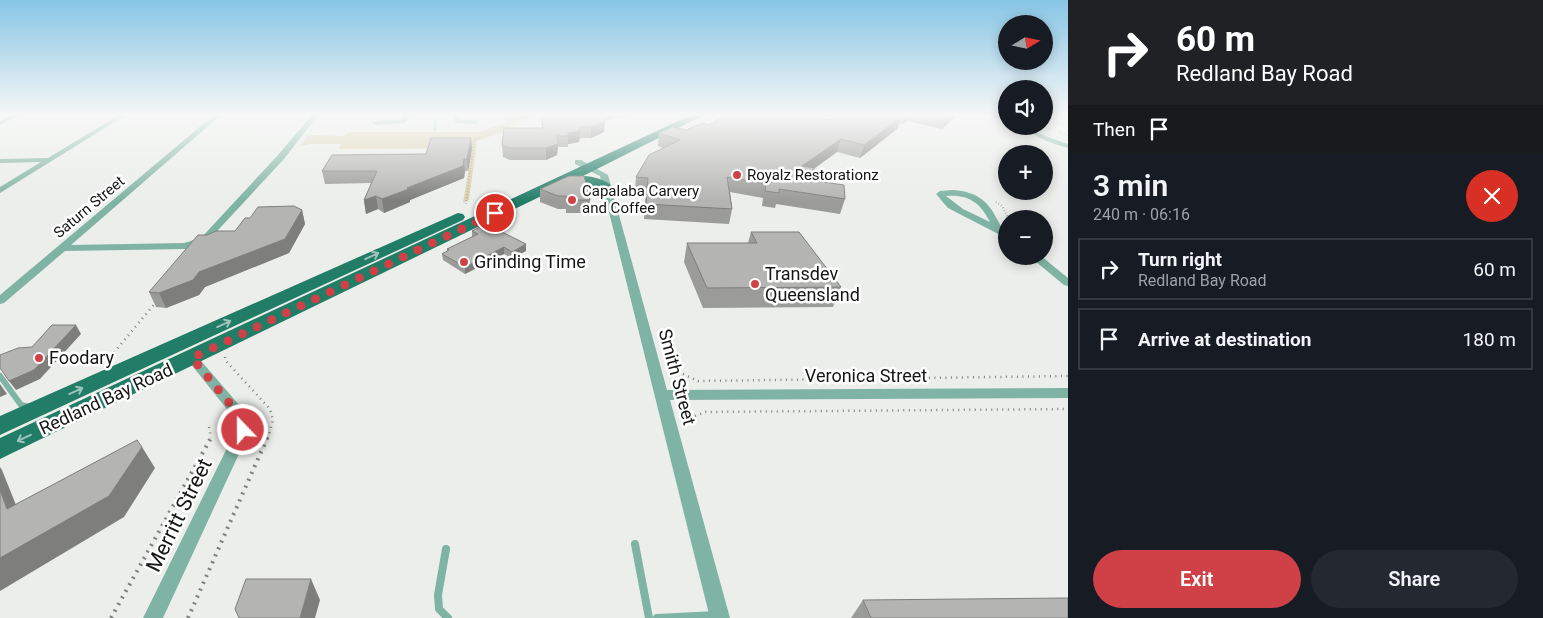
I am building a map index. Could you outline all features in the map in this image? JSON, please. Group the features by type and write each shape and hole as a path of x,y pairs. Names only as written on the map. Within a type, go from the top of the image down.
{"main road":[{"name":"Redland Bay Road","path":"0,449 566,180 584,165 625,144"},
{"name":"Redland Bay Road","path":"0,426 633,144"},
{"path":"566,180 589,180 607,188"}],"street":[{"path":"0,191 75,144"},
{"name":"Saturn Street","path":"0,301 184,144"},
{"path":"62,248 185,246 204,240 292,144"},
{"path":"0,161 48,160"},
{"name":"Smith Street","path":"584,165 604,175 663,395 719,616"},
{"path":"940,194 964,194 975,198 987,206 997,228 959,210 943,199 940,194"},
{"path":"1045,265 1068,283"},
{"name":"Merritt Street","path":"153,618 243,430 241,417 192,358"},
{"name":"Veronica Street","path":"663,395 1068,394"}],"lane":[{"path":"0,376 21,404 36,409"},
{"path":"635,544 649,618"},
{"path":"446,549 438,595 439,609 448,618"},
{"path":"657,618 719,616"}],"path":[{"path":"466,204 474,144"},
{"path":"104,364 156,301"},
{"path":"188,618 271,430 273,414 261,396 244,382 225,360 226,354"},
{"path":"683,374 698,381 1068,376"},
{"path":"695,416 706,412 1068,409"},
{"path":"111,618 212,436 209,427"}],"shaded area":[{"path":"302,144 477,144 469,200 463,203 472,148 339,149 341,144 309,144 300,146"}],"building":[{"path":"429,144 470,144 467,159 464,159 463,166 382,199 376,196 364,200 377,171 322,171 332,155 426,154"},
{"path":"558,144 546,148 510,148 502,145"},
{"path":"672,144 834,144 802,166 815,168 802,179 844,185 845,199 779,189 779,193 765,191 766,184 727,177 732,209 646,204 648,178 636,177 649,155"},
{"path":"569,176 584,176 590,200 567,200 566,196 558,196 540,189"},
{"path":"294,206 302,210 285,239 199,272 193,280 159,293 149,292 198,235 207,235 216,231 235,231 245,218 250,218 258,207"},
{"path":"486,224 526,244 512,252 504,247 465,267 442,254 449,250 447,249 478,234 472,231"},
{"path":"751,232 799,232 841,287 707,288 687,243 757,243"},
{"path":"52,325 76,325 34,370 9,381 0,368 0,355 18,348 32,347"},
{"path":"137,440 142,447 109,496 0,558 0,490 7,509"},
{"path":"246,579 311,579 300,618 239,618 235,609"},
{"path":"1068,598 1068,618 871,618 863,600"}],"place":[{"name":"Royalz Restorationz","path":"737,175"},
{"name":"Capalaba Carvery and Coffee","path":"572,200"},
{"name":"Grinding Time","path":"464,262"},
{"name":"Transdev Queensland","path":"755,284"},
{"name":"Foodary","path":"39,358"}],"route":[{"path":"243,430 241,417 192,358 495,213"}]}
